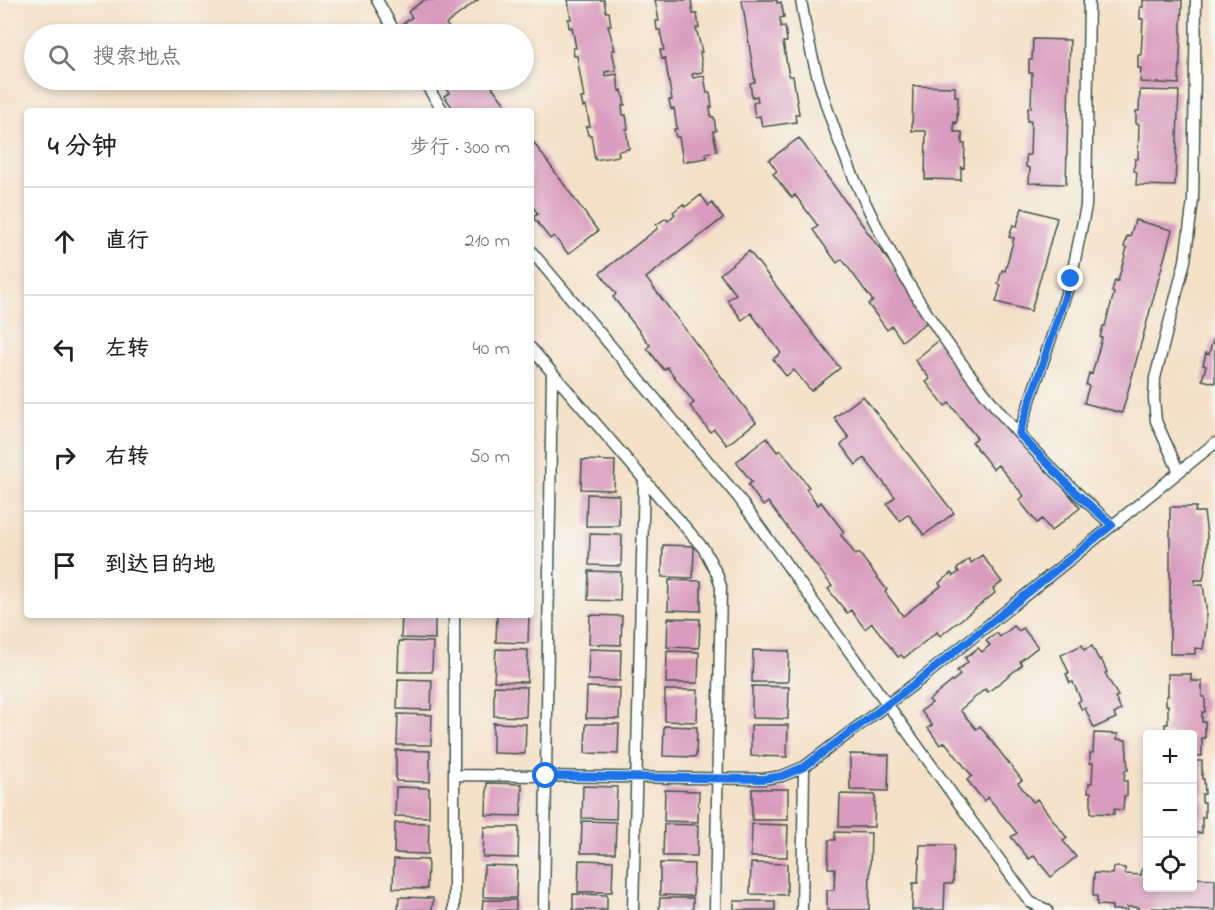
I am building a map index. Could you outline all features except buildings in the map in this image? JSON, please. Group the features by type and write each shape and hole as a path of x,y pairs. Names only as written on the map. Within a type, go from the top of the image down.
{"lane":[{"path":"377,0 390,24"},
{"path":"801,0 822,93 855,177 888,248 942,335 972,377 1019,434 1074,491 1112,525"},
{"path":"1019,434 1071,279 1086,206 1089,0"},
{"path":"1179,472 1156,421 1154,399 1157,363 1177,298 1192,210 1196,0"},
{"path":"429,90 441,108"},
{"path":"534,255 738,497 1030,902 1047,910"},
{"path":"534,351 704,549 717,574 720,588 715,910"},
{"path":"544,910 552,372"},
{"path":"454,775 763,779 782,776 804,767 889,705 1215,443"},
{"path":"633,910 644,479"},
{"path":"454,618 454,910"},
{"path":"802,910 804,767"}],"route":[{"path":"546,776 763,779 782,776 804,767 889,705 1112,525 1074,491 1019,434 1071,279"}]}
